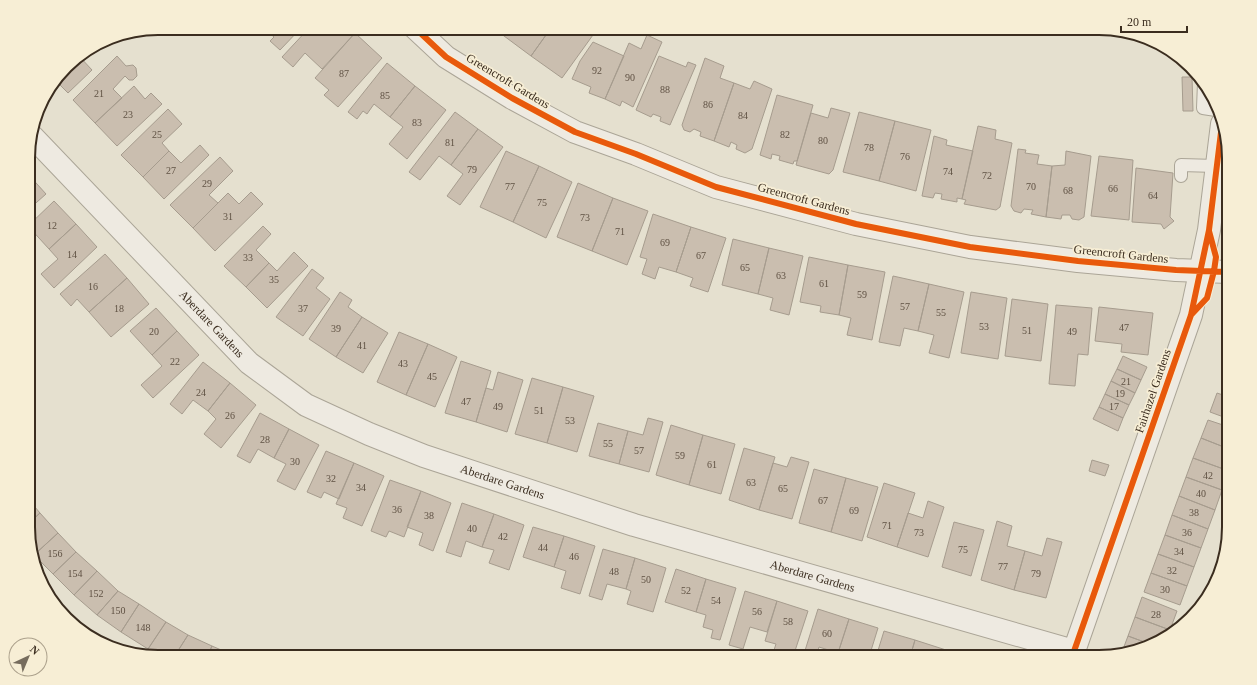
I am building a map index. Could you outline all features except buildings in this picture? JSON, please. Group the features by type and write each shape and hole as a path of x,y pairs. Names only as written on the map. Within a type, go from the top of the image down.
{"street":[{"name":"Greencroft Gardens","path":"422,35 446,57 512,98 575,132 636,154 716,187 856,224 970,246 1078,261 1222,272"},
{"name":"Fairhazel Gardens","path":"1074,650 1191,315 1208,230 1220,136"},
{"name":"Aberdare Gardens","path":"36,140 248,363 306,405 370,434 424,456 626,522 1059,650"}],"lane":[{"path":"1204,94 1203,108 1211,109"},
{"path":"1181,176 1182,165 1216,166"}],"cycle path":[{"path":"422,35 446,57 512,98 575,132 636,154 716,187 856,224 970,247 1078,261 1176,270 1222,272"},
{"path":"1074,650 1191,315 1209,230 1220,137"},
{"path":"1191,315 1207,298 1214,271 1216,257 1209,231"}]}
